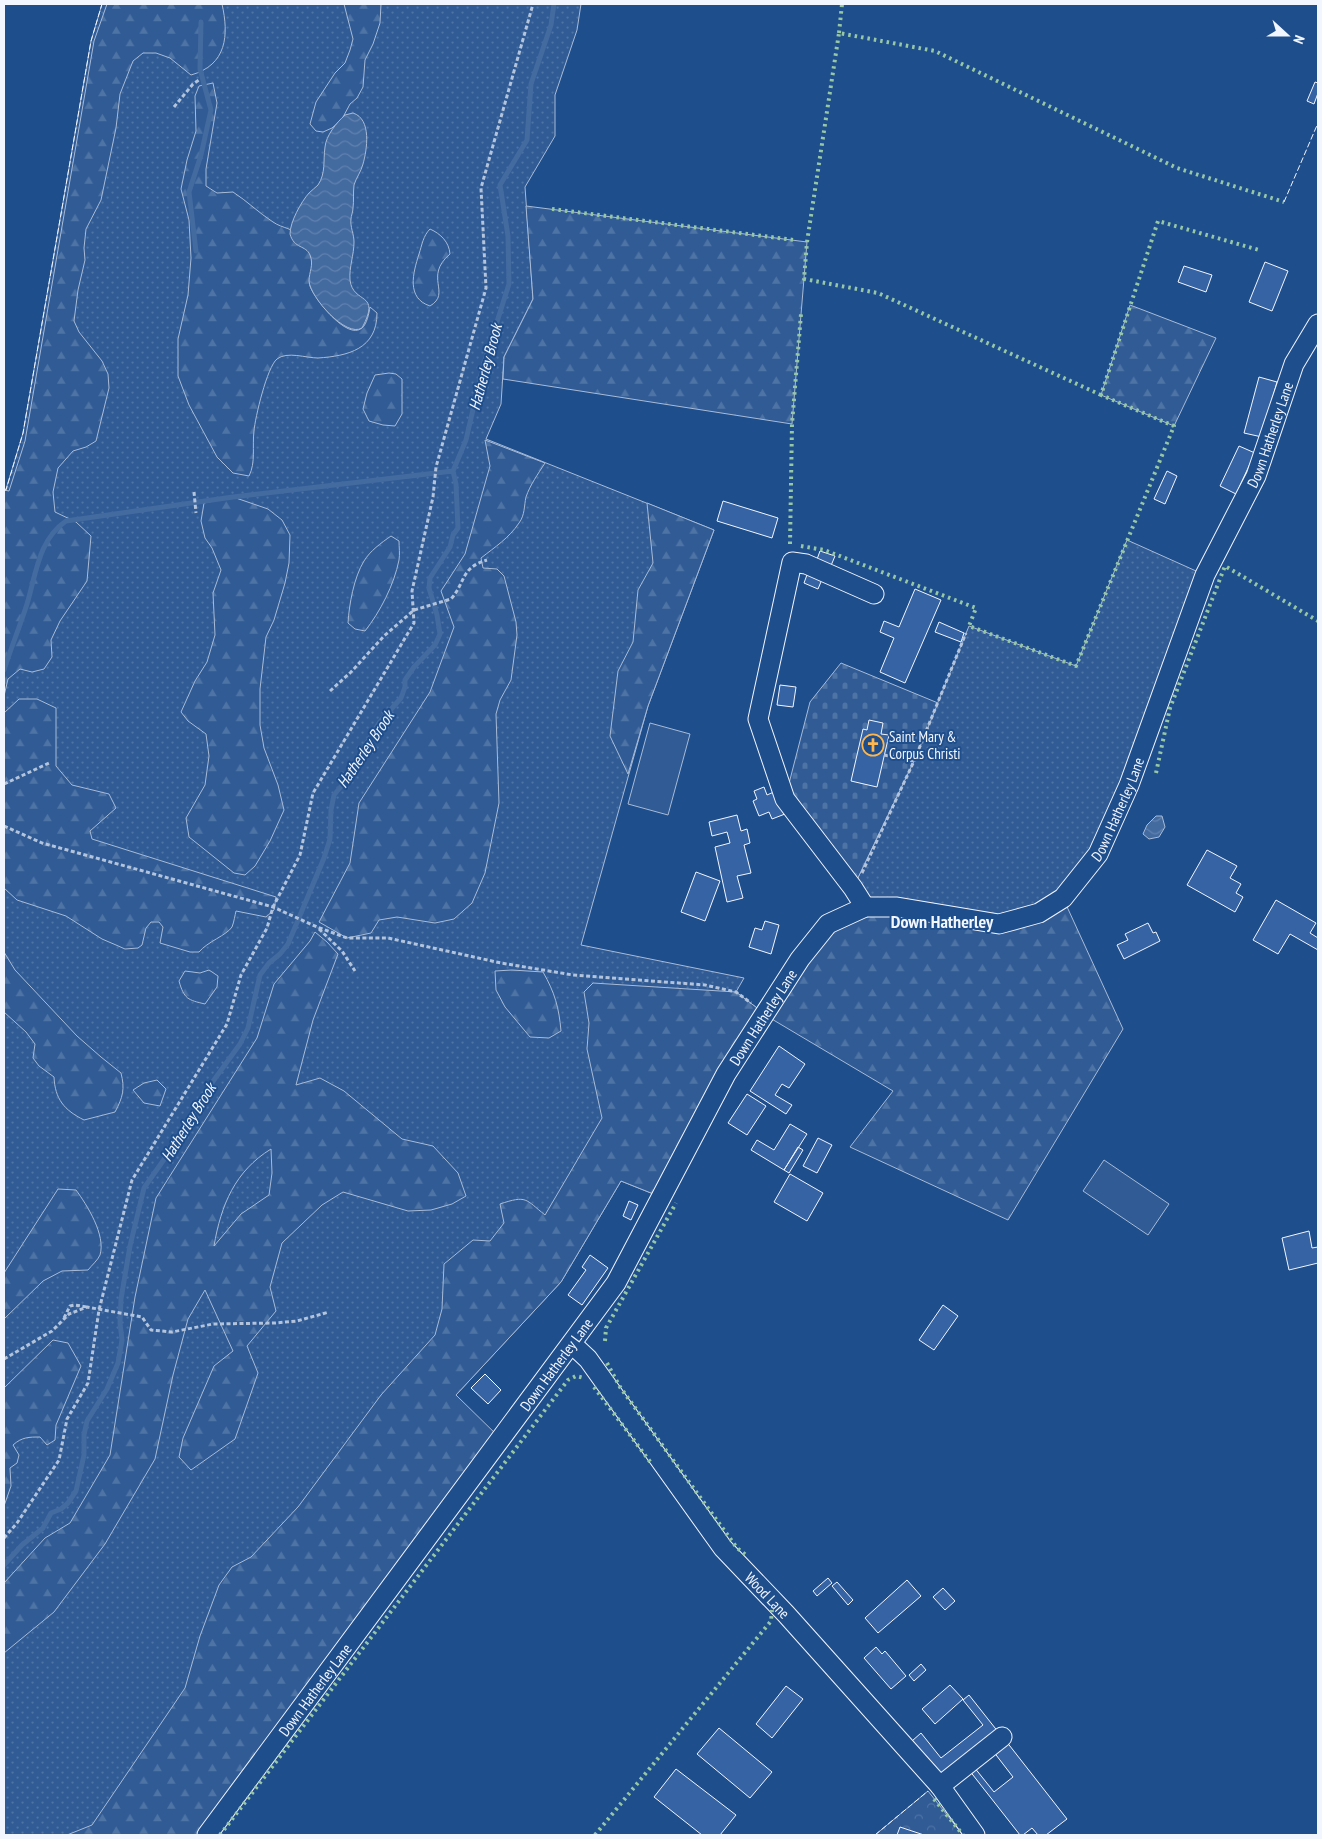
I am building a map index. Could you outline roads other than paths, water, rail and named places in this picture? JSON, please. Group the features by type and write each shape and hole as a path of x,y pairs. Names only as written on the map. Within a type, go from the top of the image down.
{"street":[{"name":"Down Hatherley Lane","path":"206,1835 616,1283 726,1074 800,959 828,924 865,908 898,907 999,924 1038,913 1064,898 1098,854 1129,785 1205,575 1256,476 1294,364 1318,324"},
{"path":"865,908 853,888 785,800 758,719 792,562 806,564 874,594"},
{"name":"Wood Lane","path":"572,1344 588,1359 723,1548 786,1614 940,1786 974,1835"},
{"path":"940,1786 1002,1737"}],"water":[{"path":"353,113 359,116 366,128 367,143 362,167 354,185 351,222 354,242 350,280 352,288 368,303 369,308 362,328 355,330 338,322 315,296 309,281 310,255 294,242 290,234 290,229 299,207 321,180 324,152 329,134 345,115"},
{"path":"1156,816 1162,816 1165,827 1159,837 1149,839 1143,834 1147,825"}],"waterway":[{"name":"Hatherley Brook","path":"4,1565 22,1545 43,1528 51,1513 61,1509 68,1503 76,1491 84,1455 84,1435 87,1421 107,1389 118,1363 122,1340 120,1323 121,1299 130,1246 144,1188 179,1138 206,1091 240,1044 248,1028 260,975 288,944 324,858 330,839 331,810 334,795 352,773 358,757 379,723 401,698 405,687 405,680 414,667 435,645 440,634 437,615 429,588 430,578 450,547 453,535 458,528 456,484 453,471 466,440 483,366 509,284 508,236 500,185 527,140 531,84 551,25 554,4"},
{"path":"196,251 189,192 201,155 211,110 200,69 201,22"},
{"path":"4,670 27,604 39,559 49,538 66,521 233,497 453,471"}],"place":[{"name":"Saint Mary & Corpus Christi","path":"873,745"}],"district":[{"name":"Down Hatherley","path":"942,921"}]}
